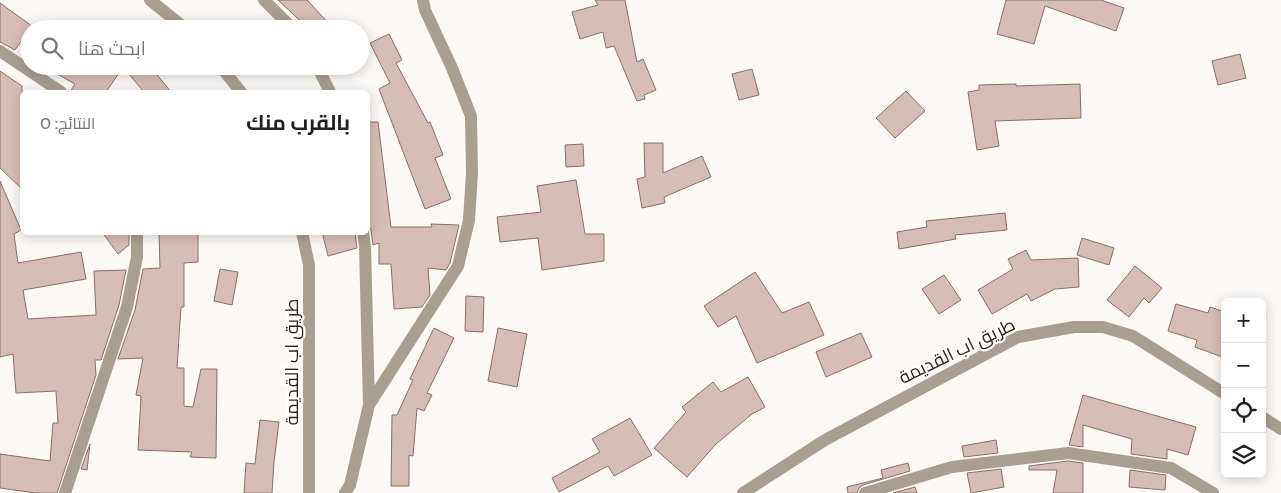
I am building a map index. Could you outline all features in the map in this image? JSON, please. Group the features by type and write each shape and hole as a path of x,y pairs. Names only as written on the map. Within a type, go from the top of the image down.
{"street":[{"path":"150,0 175,20"},
{"path":"264,0 284,20"},
{"path":"369,405 458,266 469,220 472,173 471,116 452,68 425,10 423,0"},
{"path":"0,51 20,64"},
{"path":"36,75 58,90"},
{"path":"227,75 239,90"},
{"path":"322,75 329,90"},
{"path":"65,493 127,307 136,257 137,235"},
{"name":"طريق اب القديمة","path":"303,235 309,265 309,493"},
{"path":"345,493 350,485 369,405 363,235"},
{"name":"طريق اب القديمة","path":"743,493 825,440 1018,337 1074,327 1103,327 1133,336 1221,391"},
{"path":"1266,420 1281,429"},
{"path":"865,493 952,467 1068,453 1171,468 1213,493"}],"building":[{"path":"278,0 307,0 326,20 299,20"},
{"path":"595,0 625,0 637,62 643,59 656,90 644,95 645,99 637,101 614,46 606,48 603,32 580,39 572,12 598,5"},
{"path":"1006,0 1101,0 1124,8 1116,31 1045,6 1034,44 997,34"},
{"path":"0,3 24,20 20,20 20,43 15,50 0,42"},
{"path":"389,34 402,60 396,63 428,123 430,122 443,155 435,158 451,199 425,209 379,89 390,83 370,43"},
{"path":"1240,54 1246,78 1218,85 1212,61"},
{"path":"752,69 759,95 739,100 732,74"},
{"path":"0,71 22,86 22,90 20,90 20,187 0,168"},
{"path":"59,75 118,75 107,90 71,90 75,84"},
{"path":"130,75 157,75 169,90 142,90"},
{"path":"1016,84 1016,86 1080,84 1081,118 995,121 999,146 977,150 968,92 979,90 979,85"},
{"path":"906,91 925,111 895,138 876,118"},
{"path":"370,122 378,122 391,227 432,227 431,224 459,225 450,263 446,270 428,268 430,295 422,307 394,309 391,264 379,264 379,243 373,245 371,230"},
{"path":"644,143 663,143 663,173 702,156 711,177 664,197 665,203 642,208 637,179 645,177"},
{"path":"583,144 584,166 566,167 565,145"},
{"path":"576,180 585,234 604,234 604,261 542,270 538,238 500,242 497,217 541,212 537,186"},
{"path":"0,181 20,228 20,231 14,234 18,263 81,252 86,279 23,290 28,319 96,315 94,271 126,270 119,305 101,360 95,360 96,375 57,493 36,493 0,488 0,454 50,461 53,423 58,423 56,391 16,393 13,354 0,357"},
{"path":"1005,213 1007,230 955,235 956,239 899,249 897,232 927,227 926,221"},
{"path":"104,235 129,235 129,245 118,254"},
{"path":"159,235 198,235 198,262 184,263 184,307 181,307 177,368 184,368 184,406 193,407 201,369 217,369 216,458 190,457 192,452 138,450 141,396 136,395 143,358 118,359 135,310 143,269 160,268"},
{"path":"323,235 355,235 357,248 328,256"},
{"path":"1082,238 1114,248 1109,265 1077,255"},
{"path":"1026,250 1031,260 1078,258 1079,287 1055,289 1031,301 1027,294 992,314 978,290 1013,269 1008,259"},
{"path":"1135,266 1162,288 1149,303 1144,298 1129,317 1107,300"},
{"path":"220,269 238,272 232,305 214,301"},
{"path":"755,272 782,313 809,302 824,335 757,363 736,316 718,327 704,306"},
{"path":"944,275 961,300 939,314 922,289"},
{"path":"466,296 484,297 483,332 465,331"},
{"path":"1176,304 1208,313 1210,307 1221,311 1221,357 1195,347 1197,340 1168,331"},
{"path":"434,328 454,338 427,393 432,395 424,411 417,408 413,456 409,455 409,486 391,486 392,415 397,415 413,380 410,379"},
{"path":"498,328 527,334 517,387 488,381"},
{"path":"861,333 872,357 826,377 816,352"},
{"path":"748,377 765,407 752,414 716,444 687,477 654,448 686,412 682,407 713,382 721,392"},
{"path":"1083,395 1196,427 1188,455 1167,449 1167,459 1131,454 1132,439 1083,425 1083,447 1069,445"},
{"path":"630,418 652,455 614,476 608,466 559,492 552,478 600,452 592,439"},
{"path":"260,420 279,422 272,493 244,493 246,463 255,464"},
{"path":"996,440 998,453 964,457 962,446"},
{"path":"90,444 87,470 81,469"},
{"path":"1068,461 1083,463 1083,493 1053,493 1057,470 1029,470 1029,466"},
{"path":"908,463 910,471 863,485 857,493 848,493 847,487 883,478 881,470"},
{"path":"1001,469 1004,487 971,493 967,473"},
{"path":"1130,470 1166,475 1165,490 1129,487"},
{"path":"915,487 917,493 893,493"}]}
